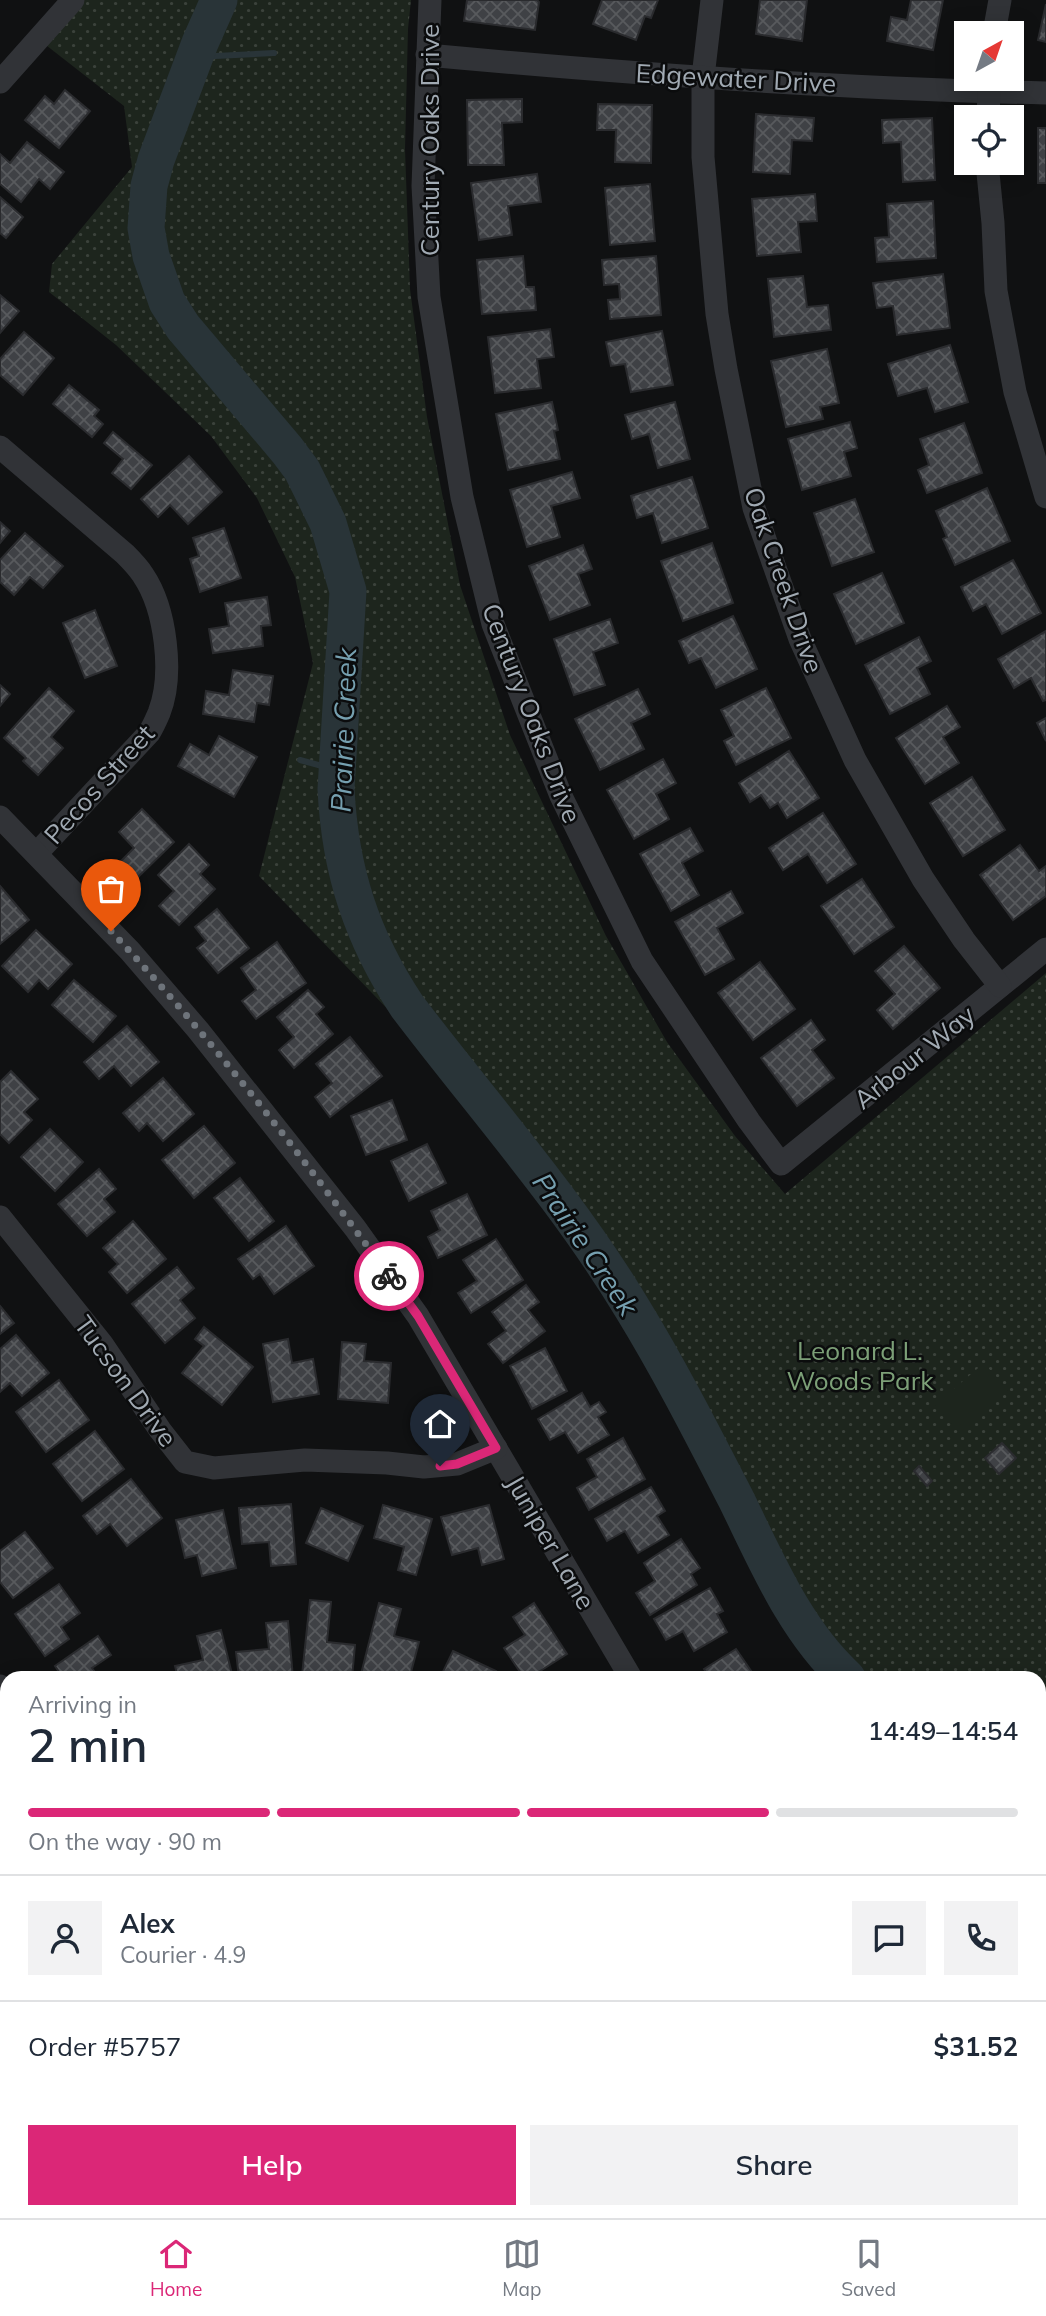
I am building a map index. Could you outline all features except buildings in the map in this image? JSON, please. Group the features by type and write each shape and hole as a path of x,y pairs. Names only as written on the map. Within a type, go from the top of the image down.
{"street":[{"path":"0,82 73,0"},
{"name":"Century Oaks Drive","path":"430,0 423,186 429,297 462,498 493,624 561,796 642,961 749,1121 781,1164"},
{"name":"Oak Creek Drive","path":"712,0 703,78 703,157 717,314 754,508 800,639 855,760 923,879 964,940 1000,986"},
{"path":"996,21 1000,0"},
{"name":"Edgewater Drive","path":"427,55 703,78 954,84"},
{"name":"Edgewater Drive","path":"1024,90 1046,93"},
{"path":"988,175 996,291 1015,392 1046,497"},
{"name":"Pecos Street","path":"0,447 125,554 142,573 156,597 162,621 167,673 160,711 149,733 37,853"},
{"name":"Juniper Lane","path":"0,817 130,951 198,1030 347,1218 418,1316 627,1671"},
{"name":"Arbour Way","path":"781,1164 1046,949"},
{"name":"Tucson Drive","path":"0,1217 102,1343 160,1430 185,1462 214,1468 305,1460 424,1467 457,1464 496,1448"}],"green space":[{"name":"Leonard L. Woods Park","path":"79,0 411,0 405,149 410,289 427,417 460,585 510,735 606,936 667,1042 735,1136 785,1194 1046,973 1046,1671 829,1671 794,1634 706,1472 653,1364 544,1197 400,1022 259,876 313,663 295,577 257,498 211,436 116,345 49,292 52,264 132,167 124,106 42,42"},
{"path":"984,1363 1008,1391 960,1433 935,1405"}],"waterway":[{"name":"Prairie Creek","path":"219,0 156,160 149,186 146,228 151,256 167,302 183,327 302,470 328,523 348,591 336,789 342,848 356,903 377,955 407,1006 552,1191 607,1268 673,1379 797,1617 840,1671"},
{"path":"195,57 274,53"},
{"path":"300,760 337,770"}],"way so far":[{"path":"111,931 198,1030 276,1126 389,1276"}],"route":[{"path":"389,1276 418,1316 496,1448 457,1464 440,1466"}]}
